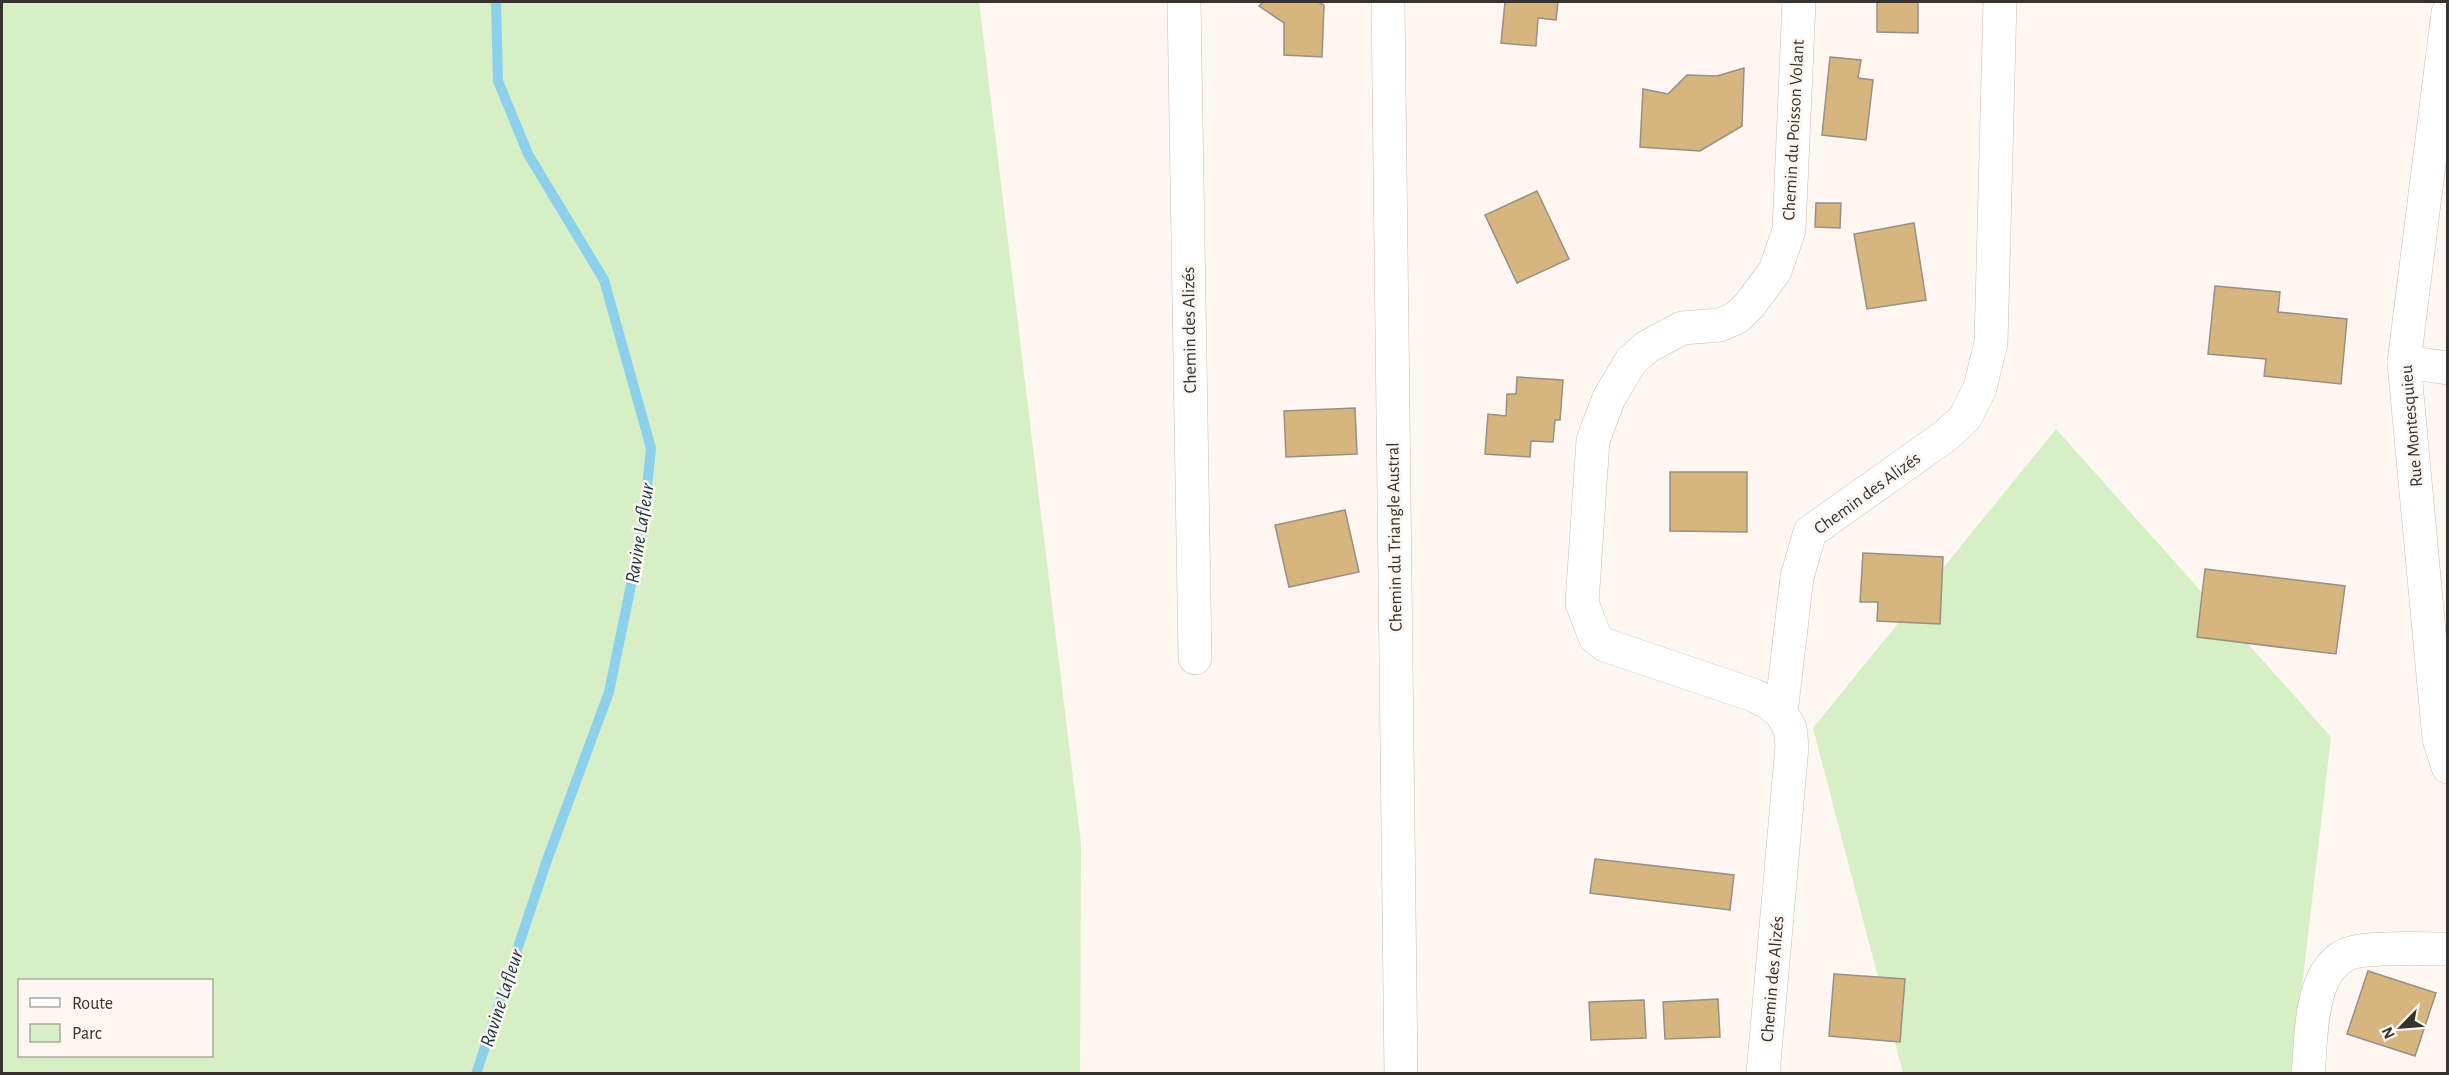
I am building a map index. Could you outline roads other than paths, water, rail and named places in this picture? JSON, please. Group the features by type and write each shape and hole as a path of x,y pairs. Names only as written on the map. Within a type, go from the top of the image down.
{"street":[{"name":"Chemin des Alizés","path":"1184,2 1195,658"},
{"name":"Chemin du Triangle Austral","path":"1388,2 1401,1074"},
{"name":"Chemin du Poisson Volant","path":"1781,713 1769,703 1753,695 1605,645 1595,637 1582,603 1593,440 1610,398 1631,361 1647,347 1682,328 1720,325 1736,318 1749,306 1774,271 1789,230 1799,2"},
{"name":"Chemin des Alizés","path":"1763,1074 1792,746 1790,728 1781,713 1797,577 1810,532 1944,437 1965,418 1980,388 1991,343 2000,2"},
{"name":"Rue Montesquieu","path":"2448,13 2443,100 2404,362 2439,739 2448,767"},
{"path":"2404,362 2448,368"},
{"path":"2308,1074 2315,1000 2322,978 2337,961 2357,951 2448,949"}],"waterway":[{"name":"Ravine Lafleur","path":"476,1074 547,860 609,692 643,527 651,448 604,280 528,154 498,81 496,2"}]}
